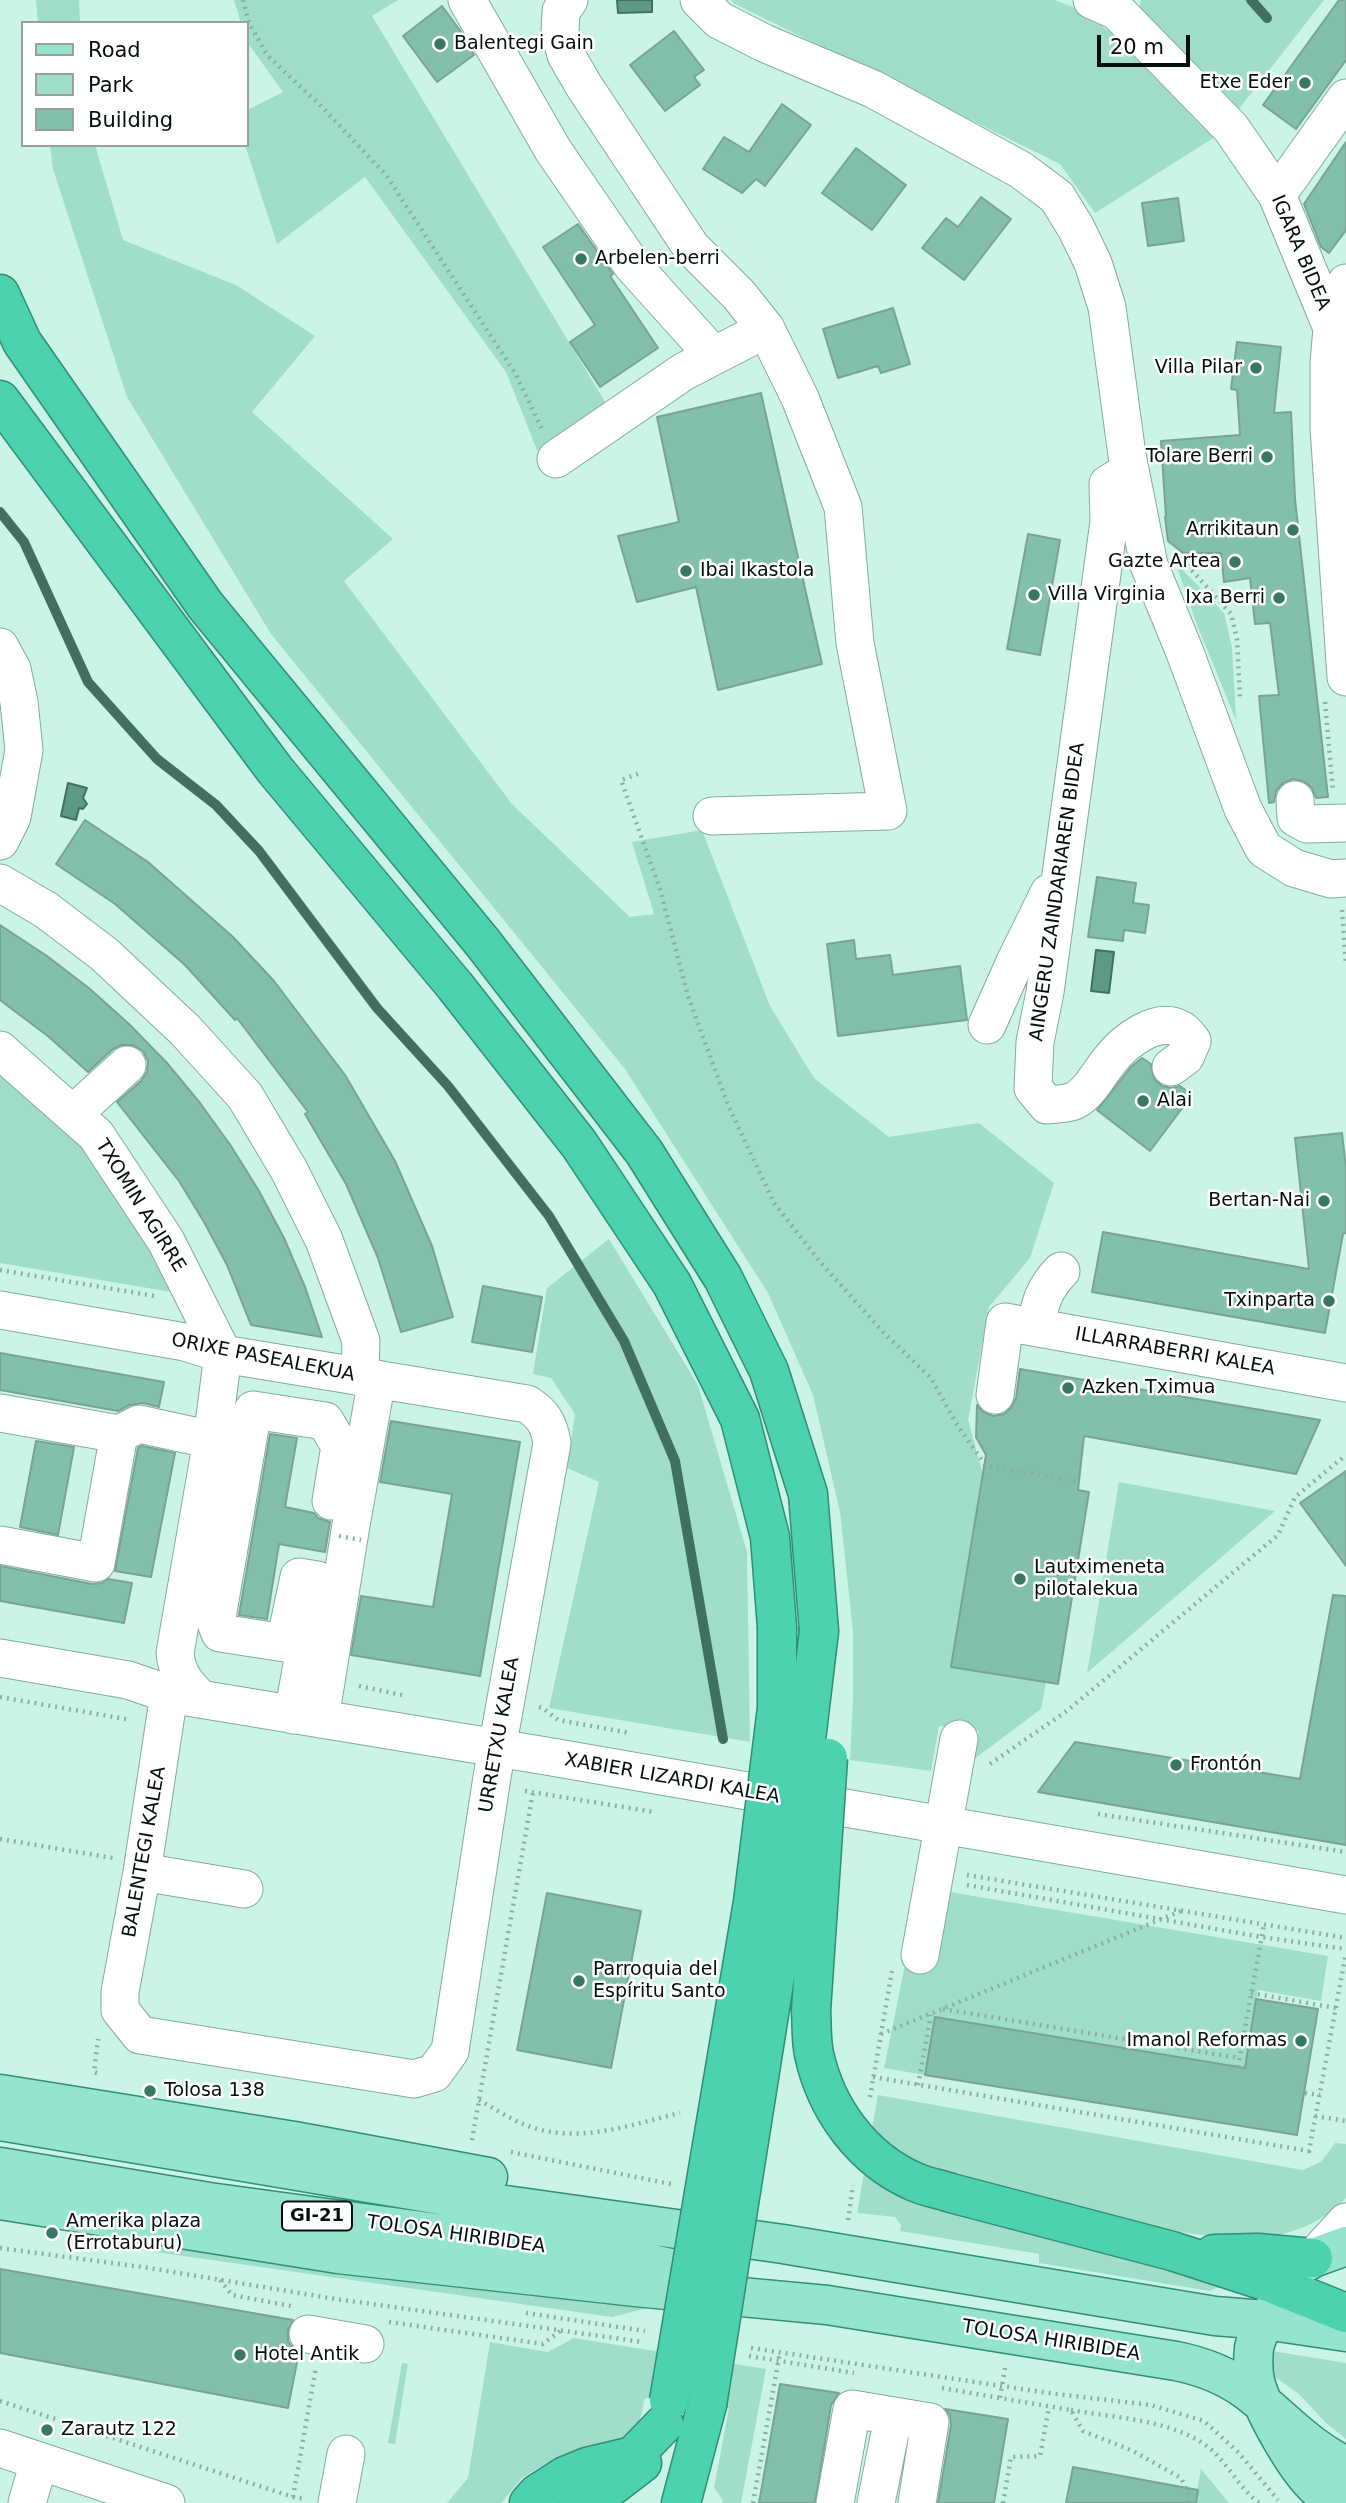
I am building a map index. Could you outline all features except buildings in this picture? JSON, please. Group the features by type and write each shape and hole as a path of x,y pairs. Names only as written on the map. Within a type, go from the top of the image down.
{"highway":[{"path":"0,294 22,342 205,606 483,943 644,1152 723,1278 768,1371 808,1494 830,1735 811,2011 813,2051 821,2083 831,2105 862,2145 885,2165 915,2182 1172,2251 1280,2287 1346,2314"},
{"path":"0,400 275,770 455,986 579,1144 672,1284 740,1419 770,1537 777,1628 777,1708 752,1902 666,2412 653,2447 642,2464 612,2486 576,2502"},
{"path":"681,2503 706,2405 786,1907 820,1631"},
{"path":"1172,2251 1208,2254 1330,2252"},
{"path":"697,2503 704,2457 706,2405"},
{"path":"529,2503 537,2494 565,2476 587,2467 633,2456 666,2412"}],"main road":[{"name":"TOLOSA HIRIBIDEA","path":"0,2094 295,2141 546,2188 783,2244"},
{"name":"TOLOSA HIRIBIDEA","path":"0,2121 470,2200 783,2244 1215,2316 1346,2332"},
{"name":"TOLOSA HIRIBIDEA","path":"0,2167 209,2202 635,2260 827,2305"},
{"name":"TOLOSA HIRIBIDEA","path":"0,2200 338,2254 827,2305 1200,2366 1245,2389 1306,2442 1332,2460 1335,2491"},
{"path":"1215,2316 1280,2287 1330,2252"},
{"path":"1265,2406 1254,2378 1255,2348 1280,2287"}],"street":[{"path":"467,0 553,150 624,254 714,356"},
{"path":"569,0 561,11 560,33 566,55 583,86 691,247 739,295 766,329 800,398 843,507 855,643 888,811 712,816"},
{"path":"699,0 719,20 764,43 873,89 1021,170 1057,197 1093,264 1107,307 1129,471 1149,565 1184,650 1243,809 1264,849 1294,869 1331,879 1344,894"},
{"name":"IGARA BIDEA","path":"1092,0 1117,10 1231,128 1277,195 1332,328"},
{"path":"1277,195 1346,98"},
{"name":"IGARA BIDEA","path":"1346,283 1332,328 1329,363 1329,428 1346,677"},
{"path":"556,459 683,372 766,329"},
{"name":"AINGERU ZAINDARIAREN BIDEA","path":"1129,471 1108,484 1109,522 1045,992 1035,1042 1033,1088 1046,1105 1073,1101 1090,1089 1109,1060 1126,1043 1145,1030 1162,1027 1180,1029 1192,1041 1185,1058 1171,1067"},
{"path":"0,648 12,669 24,750 12,817 0,841"},
{"path":"1295,800 1296,818 1307,824 1346,823"},
{"path":"987,1025 1014,962 1062,869"},
{"path":"0,883 46,910 104,954 185,1030 245,1096 289,1170 324,1240 361,1341 369,1378 350,1531 326,1680 307,1717"},
{"name":"TXOMIN AGIRRE","path":"0,1050 82,1122 166,1241 223,1354"},
{"path":"82,1122 134,1075"},
{"path":"995,1395 1020,1324 1061,1271"},
{"name":"ORIXE PASEALEKUA","path":"0,1310 185,1342 223,1354 527,1404"},
{"name":"ILLARRABERRI KALEA","path":"1020,1324 1346,1383"},
{"path":"185,1697 184,1683 176,1667 175,1653 212,1440 223,1354"},
{"name":"URRETXU KALEA","path":"120,2010 140,2035 414,2079 434,2073 450,2051 497,1749 552,1443 545,1420 527,1404"},
{"path":"307,1717 317,1580 299,1577 285,1643 220,1633 216,1623 253,1410 325,1421 340,1446 331,1501"},
{"path":"0,1413 119,1434 139,1424 212,1440"},
{"path":"0,1545 96,1563 119,1434"},
{"path":"128,1680 148,1677 160,1670 175,1653"},
{"name":"XABIER LIZARDI KALEA","path":"0,1658 128,1680 185,1697 782,1798 947,1808 1346,1895"},
{"name":"BALENTEGI KALEA","path":"120,2010 133,1866 185,1697"},
{"path":"906,1961 947,1808 959,1739"},
{"path":"775,1843 782,1798"},
{"path":"133,1866 244,1889"},
{"path":"1330,2252 1346,2222"},
{"path":"315,2335 365,2344"},
{"path":"835,2503 852,2409 930,2423 917,2503"},
{"path":"876,2503 890,2433"},
{"path":"0,2448 166,2503"},
{"path":"327,2502 346,2454"},
{"path":"27,2503 39,2462"},
{"path":"576,2502 596,2499 619,2503"}],"path":[{"path":"243,0 249,23 267,55 322,107 386,175 515,373 556,459"},
{"path":"1192,570 1231,614 1237,639 1241,701"},
{"path":"638,774 621,780 660,890 688,996 728,1105 774,1203 821,1263 884,1333 931,1378 956,1423 986,1466 1080,1482"},
{"path":"1344,894 1346,964"},
{"path":"0,1270 197,1303"},
{"path":"947,1808 1278,1535 1295,1497 1346,1455"},
{"path":"339,1536 361,1540"},
{"path":"326,1680 406,1696"},
{"path":"505,1704 543,1708 558,1720 639,1735"},
{"path":"471,2144 533,1792"},
{"path":"1086,1813 1346,1852"},
{"path":"0,1839 133,1866"},
{"path":"881,2035 1182,1911"},
{"path":"1238,2067 1264,1924"},
{"path":"873,2077 1309,2151 1346,1953"},
{"path":"869,2103 881,2035 906,1961"},
{"path":"1251,1993 1336,2008"},
{"path":"943,2009 1239,2058"},
{"path":"918,2085 932,2014"},
{"path":"1305,2093 1320,2095"},
{"path":"479,2100 535,2129 566,2134 596,2134 680,2113"},
{"path":"1315,2116 1346,2121"},
{"path":"854,2181 846,2220 860,2222"},
{"path":"0,2248 149,2268 329,2298 656,2343"},
{"path":"293,2497 315,2335"},
{"path":"1010,2335 1000,2398 1164,2426 1190,2436 1215,2453 1248,2494 1259,2503"},
{"path":"753,2503 780,2353"},
{"path":"738,2355 779,2361"},
{"path":"0,2402 293,2497 327,2502"},
{"path":"1003,2503 1011,2457 1040,2456 1049,2407"},
{"path":"1071,2410 1083,2431 1133,2451 1181,2478 1189,2494 1187,2503"}],"green space":[{"path":"36,0 79,0 80,21 38,21"},
{"path":"234,0 398,0 372,16 607,405 537,450 506,372 365,177 277,244 246,147 248,147 248,110 283,92 248,43 248,21 240,21"},
{"path":"731,0 1054,0 1078,9 1144,55 1218,135 1095,213 1060,164"},
{"path":"1141,0 1324,0 1235,114 1138,13"},
{"path":"50,147 96,147 123,240 236,285 315,336 252,412 393,539 344,581 512,804 630,917 654,914 632,842 702,830 770,1006 814,1078 889,1137 979,1123 1054,1183 1030,1258 989,1307 968,1420 983,1475 952,1667 1046,1682 1041,1709 973,1760 979,1731 939,1726 931,1771 850,1760 853,1632 840,1512 813,1395 768,1293 625,1069 271,634 127,397 53,169"},
{"path":"1181,568 1224,613 1232,647 1236,720 1197,625 1178,570"},
{"path":"0,1070 68,1128 132,1209 177,1293 0,1263"},
{"path":"609,1239 698,1385 747,1552 750,1742 549,1708 599,1482 567,1468 575,1414 551,1378 533,1374 547,1288"},
{"path":"1119,1482 1275,1511 1087,1673"},
{"path":"950,1892 1328,1956 1321,2001 1258,1990 1245,2068 935,2017 925,2075 884,2068 906,1960 936,1965"},
{"path":"878,2095 1303,2170 1321,2162 1335,2143 1346,2144 1346,2198 1324,2216 1301,2228 1276,2235 1224,2237 1144,2226 1221,2286 1210,2291 1039,2263 1039,2254 900,2231 901,2225 895,2217 857,2213"},
{"path":"87,2235 648,2308 612,2317 85,2242"},
{"path":"574,2338 766,2369 741,2503 722,2503 723,2500 714,2488 729,2408 645,2398 638,2427 617,2442 545,2464 522,2478 501,2503 447,2503 468,2478 490,2342 548,2352"},
{"path":"1266,2350 1346,2363 1346,2439 1325,2422 1299,2394 1265,2370"},
{"path":"402,2363 408,2364 395,2444 388,2443"},
{"path":"1201,2469 1229,2503 1195,2503"}],"shaded area":[{"path":"617,0 652,0 652,12 618,13"},
{"path":"68,783 87,788 83,798 87,804 83,809 79,808 76,820 61,816"},
{"path":"1096,950 1114,952 1109,993 1091,991"}],"waterway":[{"path":"1251,0 1267,18"},
{"path":"0,512 24,542 88,682 157,759 216,805 259,851 377,1008 448,1086 549,1216 624,1341 675,1461 723,1739"}],"place":[{"name":"Balentegi Gain","path":"440,44"},
{"name":"Etxe Eder","path":"1305,83"},
{"name":"Arbelen-berri","path":"581,259"},
{"name":"Villa Pilar","path":"1256,368"},
{"name":"Tolare Berri","path":"1267,457"},
{"name":"Arrikitaun","path":"1293,530"},
{"name":"Gazte Artea","path":"1235,562"},
{"name":"Ibai Ikastola","path":"686,571"},
{"name":"Villa Virginia","path":"1034,595"},
{"name":"Ixa Berri","path":"1279,598"},
{"name":"Alai","path":"1143,1101"},
{"name":"Bertan-Nai","path":"1324,1201"},
{"name":"Txinparta","path":"1329,1301"},
{"name":"Azken Tximua","path":"1068,1388"},
{"name":"Lautximeneta pilotalekua","path":"1020,1579"},
{"name":"Frontón","path":"1176,1765"},
{"name":"Parroquia del Espíritu Santo","path":"579,1981"},
{"name":"Imanol Reformas","path":"1301,2041"},
{"name":"Tolosa 138","path":"150,2091"},
{"name":"Amerika plaza (Errotaburu)","path":"52,2233"},
{"name":"Hotel Antik","path":"240,2355"},
{"name":"Zarautz 122","path":"47,2430"}]}
